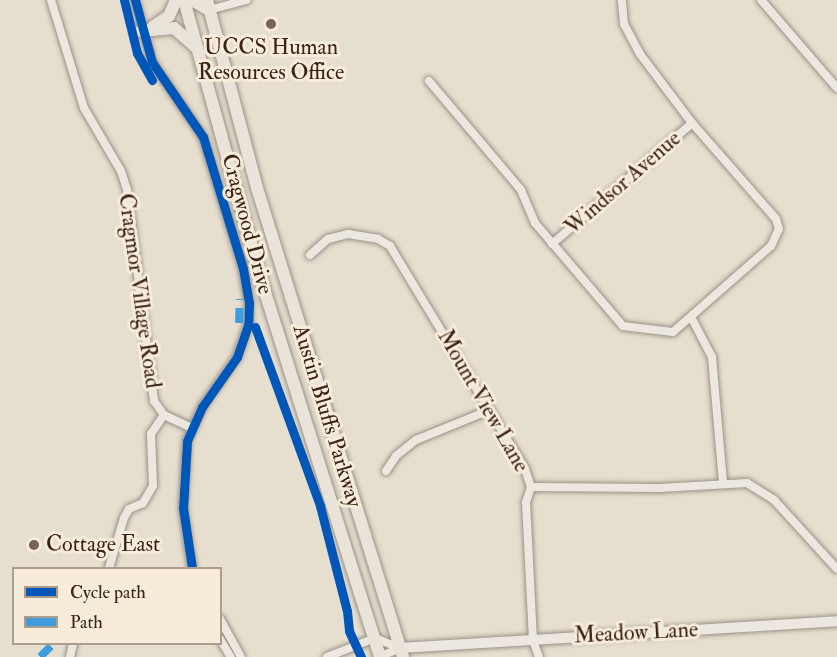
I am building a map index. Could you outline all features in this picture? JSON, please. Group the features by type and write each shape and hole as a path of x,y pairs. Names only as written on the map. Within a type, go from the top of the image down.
{"main road":[{"path":"141,31 165,21 176,0"},
{"name":"Austin Bluffs Parkway","path":"184,0 259,273 380,657"},
{"path":"192,0 208,5"},
{"name":"Austin Bluffs Parkway","path":"208,5 257,188 401,652"},
{"path":"141,31 174,28 197,47"}],"street":[{"name":"Cragmor Village Road","path":"51,0 81,100 98,137 124,179 146,315 151,386 156,405 164,416"},
{"name":"Cragwood Drive","path":"135,0 141,31 157,72 203,137 248,289 249,313 243,344 192,428 185,454 183,488 186,537 192,567"},
{"path":"208,5 248,0"},
{"name":"Windsor Avenue","path":"552,244 692,123 629,37 621,10 622,0"},
{"path":"761,0 837,88"},
{"path":"429,81 522,190 535,224 623,326 673,332 771,246 779,229 776,219 692,123"},
{"name":"Mount View Lane","path":"310,255 328,239 348,234 378,239 390,246 525,469 531,487 526,502 533,640 539,657"},
{"path":"691,317 712,357 723,482"},
{"path":"386,471 396,456 416,440 490,410"},
{"path":"109,567 126,513 143,503 153,486 151,434 164,416 192,428"},
{"path":"531,487 660,488 723,482 747,483 765,492 837,569"},
{"name":"Meadow Lane","path":"380,657 401,652 533,640 837,621"},
{"path":"222,622 242,657"},
{"path":"327,657 375,638"},
{"name":"Meadow Lane","path":"375,638 401,652"},
{"path":"222,642 231,657"}],"marked path":[{"path":"239,323 240,299"},
{"path":"40,657 52,645"}],"cycle path":[{"path":"124,0 137,53 152,80"},
{"path":"135,0 152,62 203,137 243,269 249,302 248,325 237,357 202,407 187,441 183,508 192,567"},
{"path":"255,327 320,506 347,611 349,631 361,657"}],"place":[{"name":"UCCS Human Resources Office","path":"271,24"},
{"name":"Cottage East","path":"34,545"}]}
